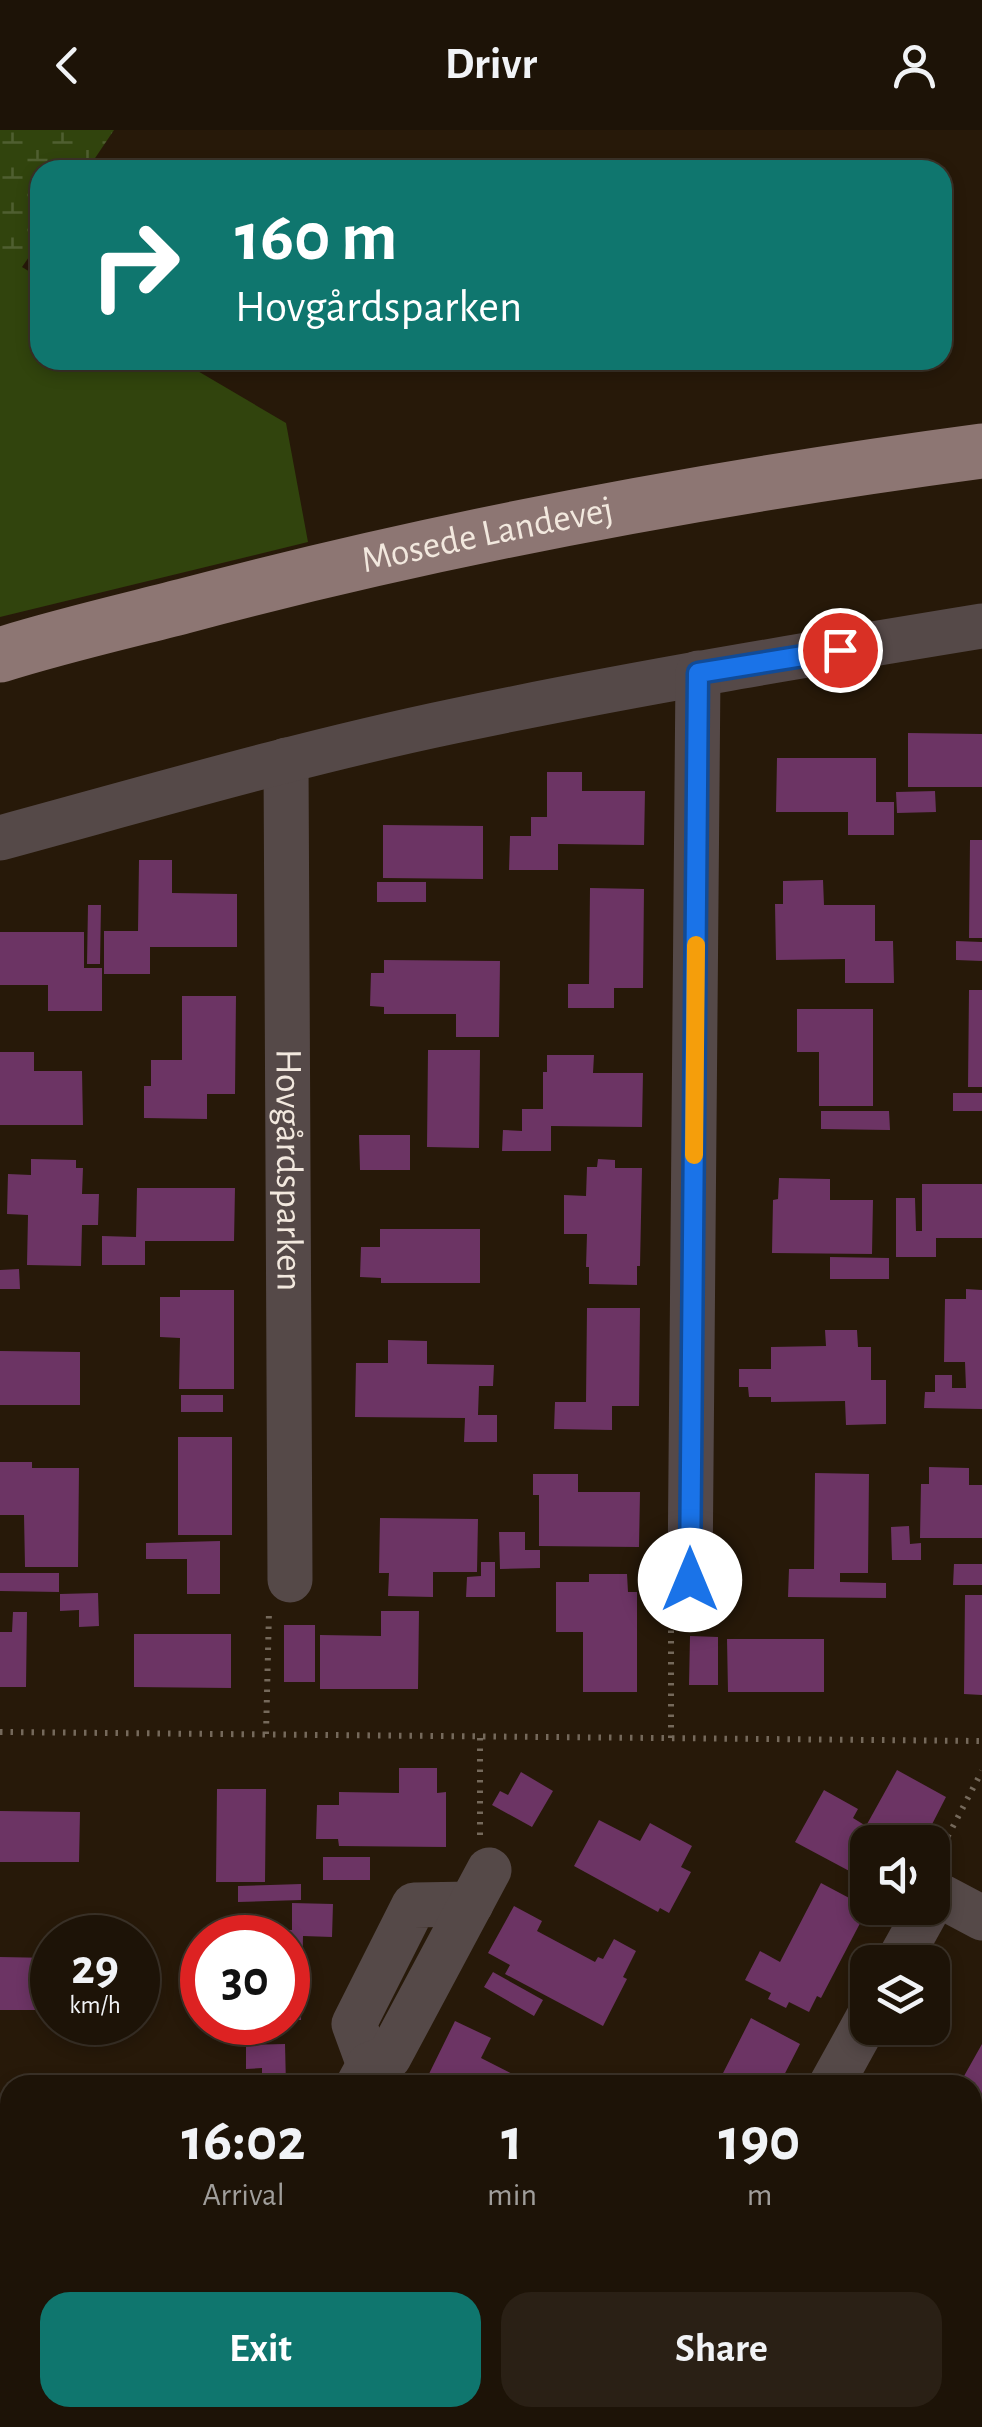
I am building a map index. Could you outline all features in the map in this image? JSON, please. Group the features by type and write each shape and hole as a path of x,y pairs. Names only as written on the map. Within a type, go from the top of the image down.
{"main road":[{"name":"Mosede Landevej","path":"0,655 291,577 559,518 830,472 982,452"}],"street":[{"path":"0,838 286,760 453,721 698,673 982,626"},
{"path":"690,1580 698,673"},
{"name":"Hovgårdsparken","path":"286,760 290,1580"},
{"path":"363,2075 389,2057 480,1887"},
{"path":"950,1901 982,1918"},
{"path":"837,2075 853,2045"}],"path":[{"path":"266,1734 269,1598 290,1580"},
{"path":"671,1738 671,1594 690,1580"},
{"path":"0,1732 982,1741"},
{"path":"480,1736 480,1887"},
{"path":"950,1831 982,1771"}],"green space":[{"path":"0,130 114,130 94,160 30,160 30,255 22,267 0,267"},
{"path":"0,267 22,267 30,272 30,370 196,370 286,423 308,542 0,617"}],"building":[{"path":"908,733 982,734 982,787 908,787"},
{"path":"777,758 876,758 876,802 894,802 894,835 848,835 848,812 776,812"},
{"path":"547,772 582,772 582,791 645,791 644,845 558,844 558,870 509,870 510,836 531,836 531,817 547,817"},
{"path":"935,791 936,812 897,813 896,792"},
{"path":"383,825 483,826 483,879 383,878"},
{"path":"970,840 982,840 982,938 969,938"},
{"path":"139,860 172,860 172,893 237,894 237,947 150,947 150,974 104,974 104,931 138,931"},
{"path":"823,880 824,905 875,905 875,941 893,941 894,983 845,983 845,959 776,960 775,904 783,904 783,881"},
{"path":"377,882 426,882 426,902 377,902"},
{"path":"590,888 644,889 643,988 614,988 614,1008 568,1008 568,984 589,984"},
{"path":"88,905 101,905 100,964 87,964"},
{"path":"0,932 84,932 84,968 102,968 102,1011 48,1011 48,985 0,985"},
{"path":"956,941 982,942 982,961 956,960"},
{"path":"384,960 500,961 499,1037 456,1037 456,1014 384,1014 384,1007 370,1006 371,973 384,973"},
{"path":"969,990 982,990 982,1087 968,1087"},
{"path":"182,996 236,996 235,1094 207,1094 207,1119 144,1118 144,1086 151,1086 151,1060 182,1060"},
{"path":"797,1009 873,1009 873,1106 819,1106 819,1052 797,1052"},
{"path":"428,1050 480,1050 479,1148 427,1147"},
{"path":"0,1052 34,1052 34,1071 82,1071 83,1125 0,1125"},
{"path":"547,1055 594,1055 593,1073 643,1073 642,1127 551,1126 551,1151 502,1151 503,1130 522,1131 522,1109 543,1109"},
{"path":"953,1093 982,1093 982,1111 953,1111"},
{"path":"821,1111 889,1111 890,1130 821,1129"},
{"path":"359,1135 410,1135 410,1170 360,1170"},
{"path":"31,1159 76,1160 76,1168 83,1168 82,1194 99,1194 98,1225 82,1225 81,1266 27,1265 28,1215 7,1214 8,1174 31,1175"},
{"path":"598,1159 615,1160 615,1168 642,1168 637,1285 589,1284 587,1234 564,1234 564,1195 586,1196 587,1167 597,1167"},
{"path":"779,1178 830,1179 830,1200 873,1200 872,1254 772,1253 773,1200 778,1199"},
{"path":"922,1184 982,1184 982,1238 936,1238 936,1257 896,1257 896,1198 915,1198 916,1231 922,1231"},
{"path":"137,1188 235,1188 234,1241 145,1241 145,1265 102,1265 102,1236 136,1237"},
{"path":"380,1229 480,1229 480,1283 381,1283 381,1278 360,1277 361,1247 380,1247"},
{"path":"830,1257 889,1258 889,1279 830,1279"},
{"path":"19,1269 20,1289 0,1289 0,1270"},
{"path":"966,1289 982,1290 982,1409 924,1408 925,1392 935,1392 935,1375 952,1375 952,1388 966,1388 965,1362 944,1362 945,1299 966,1299"},
{"path":"180,1290 234,1290 234,1389 179,1389 180,1338 160,1337 160,1297 180,1297"},
{"path":"587,1308 640,1308 639,1406 612,1406 612,1430 554,1429 555,1402 586,1402"},
{"path":"825,1330 857,1330 858,1347 871,1347 871,1380 886,1380 886,1424 846,1425 845,1401 771,1402 771,1397 749,1397 748,1387 739,1387 739,1369 771,1369 771,1347 826,1346"},
{"path":"388,1340 427,1341 427,1364 494,1365 493,1386 479,1386 478,1415 497,1415 497,1442 464,1442 465,1418 355,1417 356,1363 388,1363"},
{"path":"0,1351 80,1352 80,1405 0,1405"},
{"path":"181,1395 223,1395 223,1412 181,1412"},
{"path":"178,1437 232,1437 232,1535 178,1535"},
{"path":"0,1462 32,1462 32,1468 79,1468 78,1567 25,1567 24,1515 0,1515"},
{"path":"929,1467 969,1468 969,1485 982,1485 982,1538 920,1538 921,1484 929,1484"},
{"path":"815,1473 869,1474 868,1573 840,1573 840,1582 886,1583 886,1598 788,1597 789,1569 814,1569"},
{"path":"533,1474 578,1474 578,1492 640,1492 639,1547 539,1546 539,1495 533,1495"},
{"path":"380,1518 478,1519 477,1572 433,1572 433,1597 388,1596 389,1573 379,1573"},
{"path":"909,1526 910,1544 921,1543 921,1560 892,1560 891,1527"},
{"path":"499,1532 525,1532 525,1550 540,1550 540,1568 500,1569"},
{"path":"220,1541 220,1594 187,1594 187,1559 146,1559 146,1543"},
{"path":"481,1562 495,1562 495,1597 466,1597 467,1577 481,1576"},
{"path":"954,1564 982,1564 982,1585 953,1585"},
{"path":"0,1573 59,1573 59,1592 0,1591"},
{"path":"589,1574 627,1574 628,1592 637,1592 637,1692 583,1692 583,1632 556,1632 556,1582 589,1582"},
{"path":"98,1593 99,1626 79,1627 79,1610 60,1611 60,1594"},
{"path":"965,1595 982,1595 982,1695 964,1694"},
{"path":"381,1611 419,1611 418,1689 320,1689 320,1635 381,1636"},
{"path":"13,1612 27,1612 26,1687 0,1687 0,1632 12,1632"},
{"path":"284,1625 315,1625 315,1682 284,1682"},
{"path":"134,1634 231,1634 231,1688 134,1687"},
{"path":"690,1636 718,1637 718,1685 689,1685"},
{"path":"727,1639 824,1639 824,1692 728,1692"},
{"path":"399,1768 437,1768 437,1793 446,1792 446,1847 339,1846 338,1839 316,1839 317,1805 339,1805 339,1792 399,1793"},
{"path":"897,1770 946,1797 932,1825 867,1825"},
{"path":"521,1772 553,1791 532,1827 492,1805 500,1791 508,1795"},
{"path":"217,1789 266,1789 265,1882 216,1882"},
{"path":"824,1790 858,1809 853,1818 864,1825 850,1825 850,1871 795,1842"},
{"path":"0,1811 80,1812 79,1862 0,1862"},
{"path":"599,1820 640,1841 650,1823 692,1846 681,1867 691,1872 669,1913 660,1908 658,1912 574,1866"},
{"path":"323,1857 370,1857 370,1880 323,1880"},
{"path":"821,1883 850,1898 850,1925 859,1925 821,1998 817,1996 809,2012 789,2002 786,2008 768,1999 771,1993 745,1980 760,1951 780,1962"},
{"path":"301,1884 301,1900 238,1902 238,1886"},
{"path":"292,1903 333,1904 332,1937 310,1936 310,1915 292,1915"},
{"path":"514,1906 542,1921 537,1931 595,1962 598,1957 603,1959 614,1939 636,1951 623,1977 627,1979 603,2026 505,1974 510,1965 488,1953"},
{"path":"0,1957 30,1958 30,2010 0,2010"},
{"path":"493,1972 543,2000 534,2016 484,1987"},
{"path":"751,2018 800,2044 784,2075 722,2075"},
{"path":"455,2021 491,2038 481,2058 514,2075 428,2075"},
{"path":"982,2044 982,2075 965,2075"},
{"path":"246,2045 285,2045 286,2075 262,2075 262,2068 246,2069"}],"slow traffic":[{"path":"694,1155 696,945"}],"route":[{"path":"690,1580 698,673 840,650"}]}
